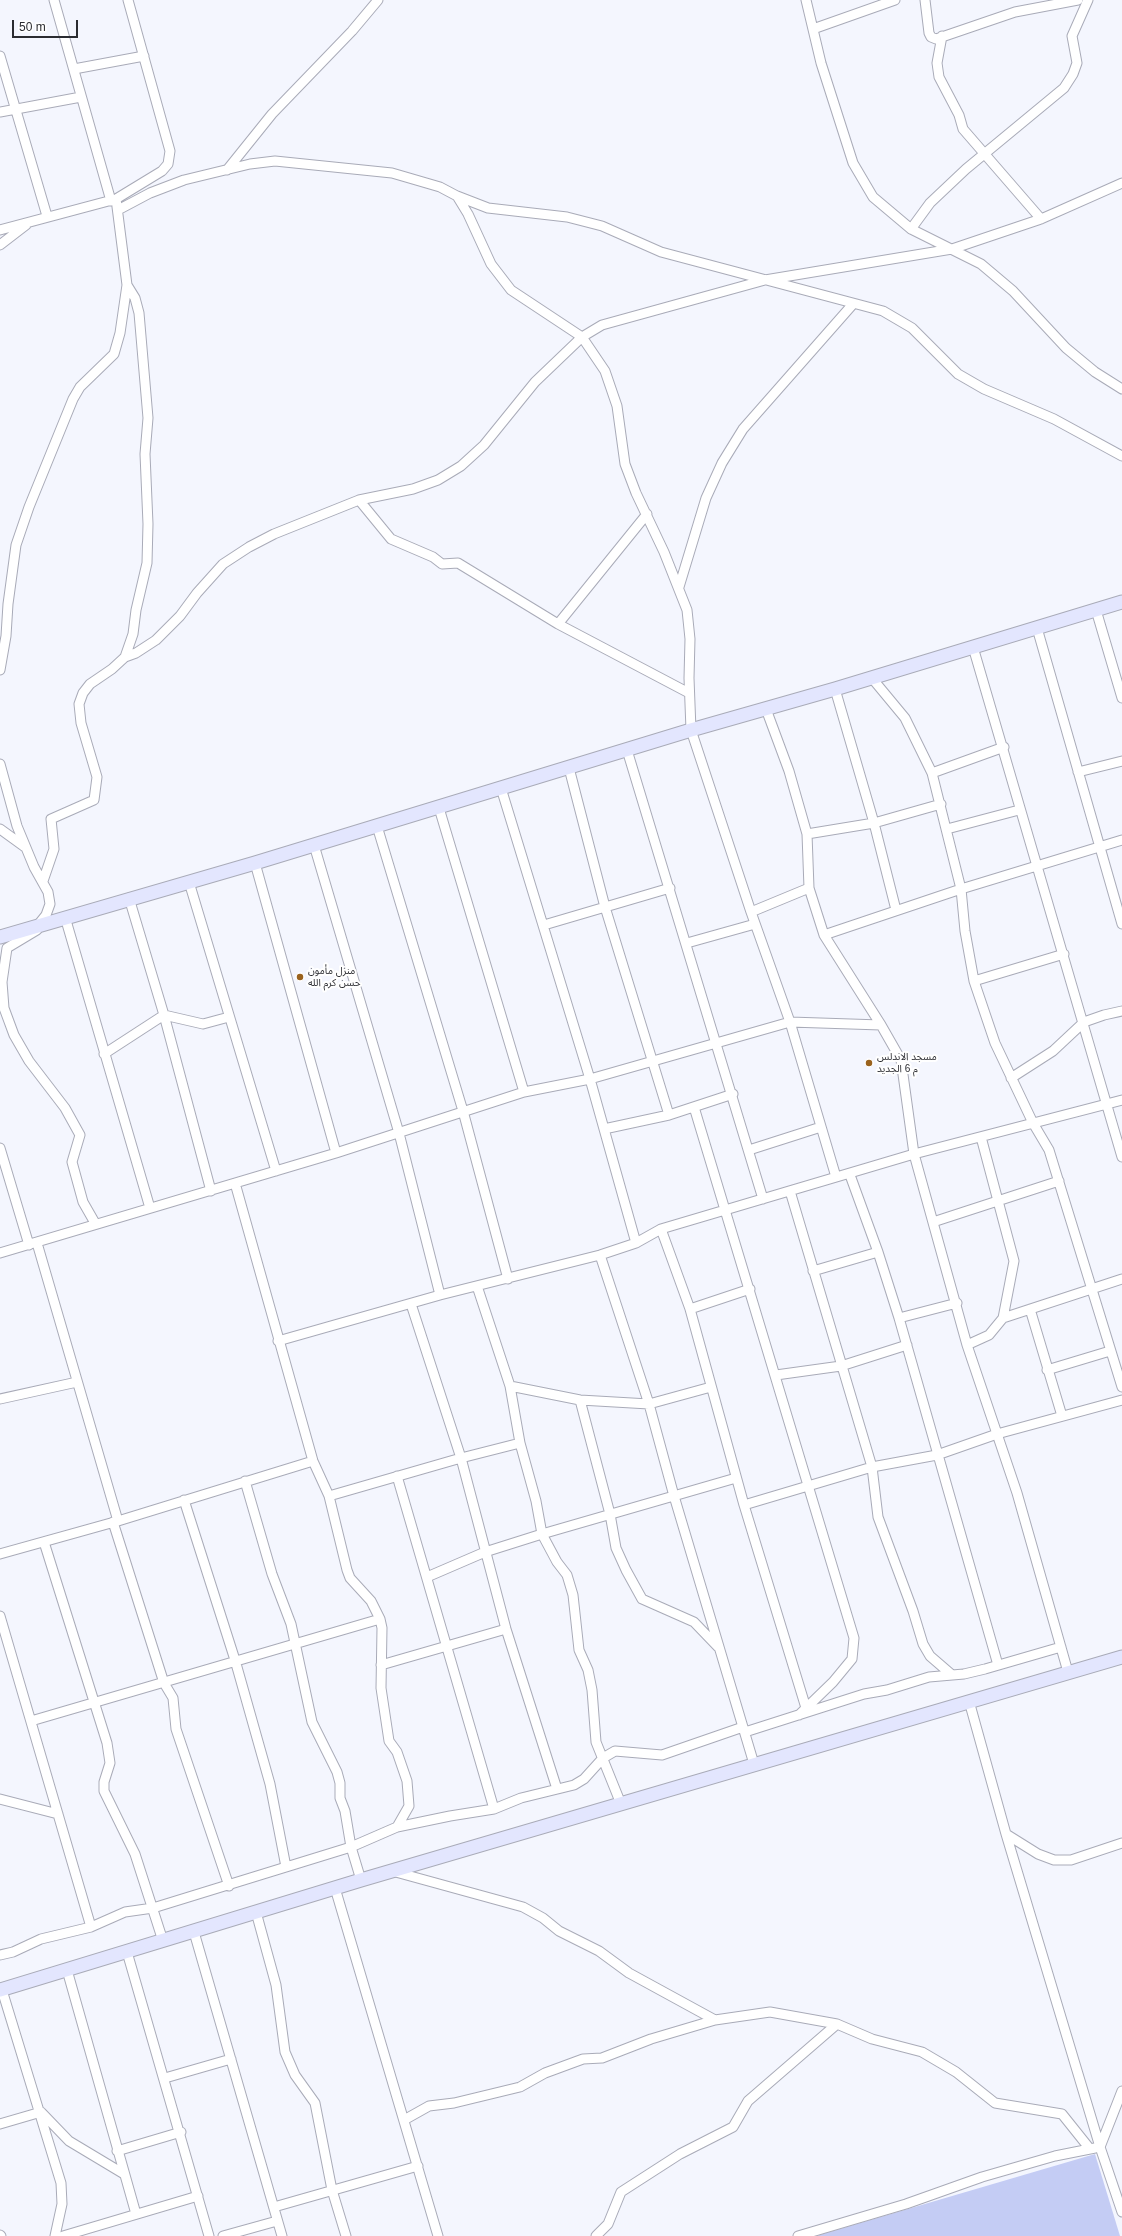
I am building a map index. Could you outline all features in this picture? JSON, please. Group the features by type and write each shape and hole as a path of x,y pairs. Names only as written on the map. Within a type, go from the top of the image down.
{"street":[{"path":"0,670 18,538 29,506 73,399 80,387 114,354 120,333 127,285 118,210 81,97 54,0"},
{"path":"0,230 47,216 114,200 162,171 170,160 170,151 128,0"},
{"path":"227,170 272,114 352,31 378,0"},
{"path":"806,0 821,63 853,163 873,196 910,229 981,264 1013,291 1066,348 1095,372 1122,389"},
{"path":"813,29 895,0"},
{"path":"925,0 931,38 942,36 1015,12 1078,0"},
{"path":"910,229 930,203 986,153 1064,88 1073,74 1077,63 1073,51 1072,36 1088,0"},
{"path":"942,36 937,63 939,77 959,115 963,129 986,153 991,163 1041,220"},
{"path":"0,56 2,68 16,109 47,216"},
{"path":"74,69 144,56"},
{"path":"0,112 81,97"},
{"path":"118,210 150,193 184,180 250,164 275,161 392,173 440,186 457,196 488,208 567,217 602,226 661,252 883,311 912,328 958,374 984,388 1054,419 1122,456"},
{"path":"43,881 54,849 51,819 94,800 97,777 81,723 80,704 82,693 90,684 112,669 125,657 136,653 156,640 180,616 197,593 223,564 274,534 359,500 413,489 438,480 461,466 484,445 535,382 582,337 614,320 765,280 952,249 1041,220 1122,183"},
{"path":"457,196 468,214 491,264 511,290 582,337 605,371 617,406 625,464 636,493 647,514 679,588 687,610 690,638 689,693 691,730 755,924 790,1022 836,1177"},
{"path":"0,245 29,222"},
{"path":"125,657 132,634 147,563 148,524 145,454 148,418 139,313 135,298 127,285"},
{"path":"679,588 706,498 722,463 743,429 854,304"},
{"path":"359,500 391,539 433,557 442,564 458,563 558,624 689,693"},
{"path":"558,624 647,514"},
{"path":"0,937 129,898 255,863 691,730 836,689 871,677 1122,602"},
{"path":"1096,610 1122,698"},
{"path":"1037,628 1122,924"},
{"path":"973,647 1004,747 1019,810 1038,867 1120,1144 1122,1157"},
{"path":"871,677 904,718 932,773 961,889 965,931 974,981 995,1043 1033,1123 1049,1150 1110,1351 1119,1367 1122,1387"},
{"path":"836,689 874,823 896,910"},
{"path":"766,709 789,771 807,834 809,888 824,935 881,1025 901,1060 914,1154 957,1303 967,1345 1017,1493 1068,1672"},
{"path":"932,773 1004,747"},
{"path":"628,750 764,1199"},
{"path":"1078,772 1122,761"},
{"path":"0,764 8,798 25,848 48,892 50,904 45,923 7,948 2,982 4,1008 14,1035 65,1108 80,1135 72,1162 83,1202 95,1223"},
{"path":"569,768 583,828 605,907 654,1061 669,1115"},
{"path":"501,788 590,1079 636,1243"},
{"path":"807,834 874,823 940,804"},
{"path":"439,808 524,1092"},
{"path":"947,829 1019,810"},
{"path":"377,826 463,1111 508,1279"},
{"path":"0,829 25,848"},
{"path":"824,935 961,889 1038,867 1122,840"},
{"path":"314,845 399,1133 440,1295"},
{"path":"255,863 336,1153"},
{"path":"189,882 276,1171"},
{"path":"544,925 670,888"},
{"path":"751,912 809,888"},
{"path":"129,898 164,1015 211,1191"},
{"path":"65,917 150,1208"},
{"path":"687,943 755,924"},
{"path":"974,981 1064,954"},
{"path":"1011,1078 1054,1051 1084,1022 1122,1011"},
{"path":"104,1054 164,1015 203,1024 229,1017"},
{"path":"0,1253 33,1244 95,1223 211,1191 336,1153 524,1092 590,1079 790,1022 881,1025"},
{"path":"604,1129 669,1115 733,1094"},
{"path":"278,1341 440,1295 600,1255 636,1243 660,1229 836,1177 850,1175 914,1154 1122,1100"},
{"path":"694,1107 852,1627 854,1645 852,1659 833,1682 799,1715"},
{"path":"749,1150 821,1127"},
{"path":"967,1345 989,1335 1003,1318 1014,1261 981,1137"},
{"path":"0,1148 33,1244 77,1382 164,1683 173,1698 176,1729 229,1886"},
{"path":"850,1175 878,1252 899,1318 998,1664"},
{"path":"933,1222 1059,1181"},
{"path":"235,1183 278,1341 313,1461 329,1496 347,1570 350,1578 372,1601 380,1619 381,1688 389,1741 397,1752 407,1781 409,1806 397,1827"},
{"path":"790,1191 872,1467 878,1517 913,1611 923,1644 930,1656 952,1675"},
{"path":"660,1229 690,1309 736,1478 806,1708"},
{"path":"813,1270 878,1252"},
{"path":"600,1255 649,1404 674,1496 754,1764"},
{"path":"1003,1318 1122,1279"},
{"path":"477,1286 510,1386 520,1443 536,1502 542,1534 554,1557 567,1575 573,1595 579,1650 588,1670 592,1690 596,1742 621,1804"},
{"path":"690,1309 750,1289"},
{"path":"899,1318 957,1303"},
{"path":"411,1304 461,1458 506,1629 557,1789"},
{"path":"1030,1309 1062,1416"},
{"path":"776,1375 841,1366 907,1345"},
{"path":"1047,1370 1110,1351"},
{"path":"0,1399 77,1382"},
{"path":"510,1386 580,1400 649,1404 711,1387"},
{"path":"580,1400 610,1514 616,1548 642,1599 694,1622 719,1648"},
{"path":"744,1505 872,1467 937,1455 997,1434 1122,1400"},
{"path":"329,1496 461,1458 520,1443"},
{"path":"0,1554 116,1521 313,1461"},
{"path":"397,1476 448,1646 494,1809"},
{"path":"427,1577 485,1552 736,1478"},
{"path":"245,1482 265,1552 297,1644 312,1722 329,1755 340,1783 340,1798 345,1811 351,1847 361,1880"},
{"path":"184,1500 235,1660 270,1784 286,1867"},
{"path":"44,1542 95,1702 110,1756 104,1791 107,1802 135,1854 163,1941"},
{"path":"0,1616 91,1927"},
{"path":"31,1721 164,1683 235,1660 297,1644 380,1619"},
{"path":"381,1665 506,1629"},
{"path":"0,1955 13,1952 40,1939 91,1927 125,1912 153,1908 229,1886 351,1847 397,1827 494,1809 522,1798 581,1782 603,1758 609,1754 621,1751 662,1755 799,1715 864,1694 887,1690 929,1677 964,1674 1061,1647"},
{"path":"55,2236 62,2204 62,2191 41,2112 1,1990 361,1880 1122,1657"},
{"path":"969,1701 1006,1834 1100,2147 1122,2212"},
{"path":"0,1799 58,1814"},
{"path":"1006,1834 1038,1854 1054,1860 1071,1860 1122,1843"},
{"path":"392,1871 523,1907 543,1918 559,1931 599,1951 629,1973 715,2020"},
{"path":"335,1888 438,2236"},
{"path":"256,1912 276,1985 285,2052 295,2075 315,2103 320,2119 332,2190 346,2236"},
{"path":"194,1932 282,2236"},
{"path":"127,1952 181,2132 209,2236"},
{"path":"67,1970 136,2214"},
{"path":"404,2120 429,2106 454,2103 520,2087 545,2073 583,2059 602,2058 651,2039 715,2020 770,2012 837,2024 872,2039 922,2052 956,2072 995,2103 1062,2114 1090,2149"},
{"path":"596,2236 608,2224 621,2192 680,2154 733,2127 748,2102 837,2024"},
{"path":"165,2078 231,2059"},
{"path":"1100,2147 1122,2091"},
{"path":"0,2124 41,2112"},
{"path":"41,2112 69,2141 124,2174"},
{"path":"117,2151 181,2132"},
{"path":"798,2236 906,2204 990,2175 1055,2156 1100,2147"},
{"path":"274,2207 418,2166"},
{"path":"63,2236 198,2196"},
{"path":"223,2236 277,2221"}],"shaded area":[{"path":"1095,2154 1120,2236 816,2236"}],"place":[{"name":"منزل مأمون حسن كرم الله","path":"300,977"},
{"name":"مسجد الاندلس م 6 الجديد","path":"869,1063"}]}
